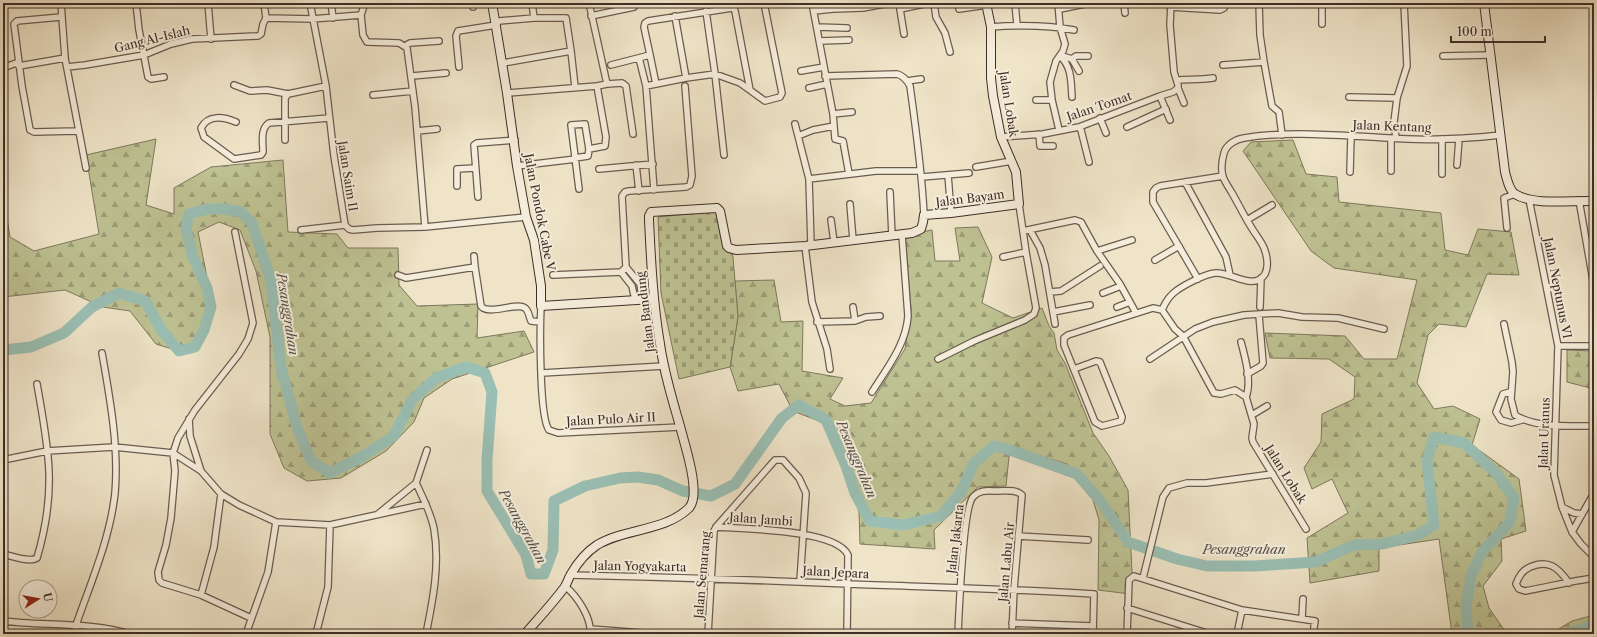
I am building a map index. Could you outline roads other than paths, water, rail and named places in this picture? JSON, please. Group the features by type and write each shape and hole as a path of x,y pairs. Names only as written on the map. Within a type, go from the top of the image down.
{"street":[{"path":"60,3 65,58 86,168"},
{"path":"136,3 139,30 150,79 164,77"},
{"path":"264,3 266,18 312,19 361,15"},
{"name":"Jalan Saim II","path":"310,3 326,86 344,225 353,230 425,227 526,217"},
{"path":"331,3 333,18"},
{"path":"365,3 361,15 363,35 367,42 392,42 405,46 408,51 412,76 425,227"},
{"name":"Jalan Pondok Cabe V","path":"492,3 515,140 517,166 526,217 534,240 541,286 540,322 546,426"},
{"path":"532,3 534,18"},
{"path":"590,3 591,16 607,84"},
{"path":"591,16 634,7 634,3"},
{"path":"646,86 715,74 740,83 765,101 778,98 782,95 764,3"},
{"path":"812,3 833,114 835,139 843,141 849,174"},
{"path":"814,11 890,3"},
{"path":"904,34 900,6 929,3"},
{"path":"934,3 936,17 945,33 950,52"},
{"path":"1015,3 1017,25"},
{"path":"1058,3 1060,9 1060,27 1065,44 1063,51 1056,61 1050,82 1052,100 1059,130"},
{"path":"1060,9 1090,3"},
{"path":"1124,3 1125,13"},
{"path":"1184,103 1174,72 1170,5 1220,10 1224,8 1226,3"},
{"path":"1259,3 1260,35 1264,62 1272,106 1278,112 1282,135"},
{"path":"1322,3 1322,24"},
{"path":"1391,171 1397,98 1408,66 1404,3"},
{"path":"1484,3 1505,172 1510,189 1515,194 1530,199 1594,201"},
{"path":"959,9 986,4"},
{"name":"Jalan Lobak","path":"938,359 974,340 1025,320 1034,314 1036,308 1019,204 1017,177 1012,161 1001,137 991,78 992,27 986,4"},
{"path":"208,6 211,38"},
{"path":"656,84 644,27 645,23 648,21 727,6 734,8 735,11 750,90"},
{"path":"706,11 724,156"},
{"path":"675,16 686,78"},
{"path":"61,17 15,22 14,27 19,66 30,130 34,132 78,131"},
{"name":"Gang Al-Islah","path":"67,67 144,55 180,42 198,39 258,36 261,34 266,18"},
{"path":"459,67 456,33 460,30 496,25 499,21 534,18 566,18 576,88"},
{"path":"992,27 1017,25 1060,27 1074,30"},
{"path":"817,27 847,28"},
{"path":"820,41 849,40"},
{"path":"405,46 410,42 439,41"},
{"path":"503,63 571,51"},
{"path":"611,65 650,55"},
{"path":"1443,56 1490,55"},
{"path":"1060,56 1072,60 1078,71"},
{"path":"1060,56 1066,61 1070,72 1072,97"},
{"path":"1072,60 1076,56 1088,56"},
{"path":"3,68 16,63 19,66 65,58"},
{"path":"639,58 646,86 654,190"},
{"path":"1223,65 1264,62"},
{"path":"801,71 824,67"},
{"path":"412,76 446,73"},
{"path":"826,76 897,74 903,76 907,81 910,86 922,177 924,215"},
{"path":"1177,80 1213,78"},
{"path":"907,81 922,79"},
{"path":"507,93 622,83 626,86 633,134"},
{"path":"809,88 827,84"},
{"path":"234,85 250,91 267,90 288,94 326,86"},
{"path":"589,149 604,147 607,142 597,86"},
{"path":"639,300 640,284 626,267 622,196 625,192 638,190 686,188 692,182 685,86"},
{"name":"Jalan Tomat","path":"1001,137 1039,134 1079,127 1173,92 1178,88"},
{"path":"373,95 413,91"},
{"path":"285,140 285,98 288,94"},
{"path":"1160,96 1170,120"},
{"path":"1349,97 1397,98"},
{"path":"1036,100 1052,100"},
{"path":"1127,127 1166,109"},
{"path":"833,114 852,112"},
{"path":"236,122 227,118 215,118 206,121 201,128 204,137 229,156 238,159 261,155 263,152 263,130 269,123 329,118"},
{"path":"1100,118 1106,133"},
{"path":"517,166 575,159 588,156 589,149 585,124 571,125 575,159 580,189"},
{"path":"795,124 809,179 808,246 812,302 817,322 827,349 830,369"},
{"path":"798,136 813,130 834,126"},
{"path":"1079,127 1078,132 1087,161"},
{"path":"417,131 437,129"},
{"path":"1039,134 1040,146 1053,146"},
{"name":"Jalan Kentang","path":"1223,176 1222,163 1224,151 1231,143 1243,138 1282,135 1459,139 1500,135"},
{"path":"1350,172 1351,136"},
{"path":"1442,139 1442,174"},
{"path":"1457,165 1459,139"},
{"path":"478,197 475,168 475,144 515,140"},
{"path":"976,167 1012,161"},
{"path":"598,169 653,164"},
{"path":"636,165 638,190"},
{"path":"457,186 457,169 475,168"},
{"path":"809,179 876,171 920,171"},
{"path":"922,177 969,173"},
{"path":"948,175 951,213"},
{"path":"1162,310 1165,303 1176,291 1198,279 1215,273 1230,275 1248,282 1257,281 1264,275 1267,267 1267,258 1264,247 1247,220 1223,176 1156,188 1153,192 1153,202 1198,279"},
{"path":"1185,182 1226,257 1230,275"},
{"path":"890,192 892,236"},
{"path":"1507,228 1504,198 1515,194"},
{"name":"Jalan Neptunus VI","path":"1530,199 1558,346 1594,346"},
{"path":"1579,200 1592,267 1594,286"},
{"path":"850,204 853,240"},
{"name":"Jalan Bayam","path":"924,215 1019,204"},
{"path":"1247,220 1272,205"},
{"name":"Jalan Bandung","path":"525,634 565,586 570,575 583,556 597,546 614,537 657,525 668,520 682,513 691,504 694,484 689,458 664,366 654,299 649,220 651,212 717,208 720,211 727,246 732,250 808,246 902,235 912,233 920,229 924,222 924,215"},
{"path":"831,220 834,242"},
{"path":"1024,231 1078,220 1083,224 1097,251 1121,286 1136,313"},
{"path":"301,230 344,225"},
{"path":"1030,230 1040,248 1046,265 1055,324"},
{"path":"235,232 253,323 248,339 239,354 189,418 178,438 174,453 175,471 171,518 166,545 158,572 159,580 162,583 201,595 251,618"},
{"path":"872,392 897,354 907,329 908,316 902,235"},
{"path":"1097,251 1132,240"},
{"path":"1155,260 1179,246"},
{"path":"1003,257 1026,252"},
{"path":"474,256 482,308 490,310 518,306 523,307 527,309 531,321 540,322"},
{"path":"1050,292 1061,291 1100,266"},
{"path":"398,275 406,278 475,267"},
{"path":"552,275 621,272 626,267"},
{"path":"621,272 632,286 639,300"},
{"path":"1260,307 1261,278"},
{"path":"1103,292 1121,286"},
{"path":"541,306 654,299"},
{"path":"1116,307 1130,302"},
{"path":"1053,312 1090,305"},
{"path":"853,307 855,321"},
{"path":"1074,369 1096,361 1100,362 1122,417 1121,422 1102,426 1097,424 1074,369 1064,345 1064,338 1068,335 1152,308 1162,310 1175,329 1183,336 1214,393 1221,394 1235,390 1246,397"},
{"path":"1150,360 1195,329 1213,322 1244,316 1278,313 1302,317 1338,318 1384,329"},
{"path":"1246,374 1262,366 1264,363 1259,315"},
{"path":"817,322 855,321 866,317 880,316"},
{"path":"1504,324 1513,372 1510,392 1515,415 1522,420"},
{"name":"Jalan Lobak","path":"1241,342 1246,361 1248,391 1246,397 1254,424 1252,438 1253,442 1306,529"},
{"name":"Jalan Uranus","path":"1558,346 1554,475 1562,507 1572,532 1594,557"},
{"path":"75,634 76,625 108,531 115,492 114,447 102,353"},
{"path":"542,373 664,366"},
{"path":"3,554 29,560 37,558 42,539 49,489 47,451 37,384"},
{"path":"1510,392 1503,394 1496,412 1501,420 1511,423 1522,420 1556,425 1594,426"},
{"path":"1252,416 1267,406"},
{"path":"189,418 190,436 201,471"},
{"name":"Jalan Pulo Air II","path":"546,426 552,432 558,433 680,427"},
{"path":"3,460 47,451 114,447 174,453 201,471 221,494 239,505 276,522 330,525 426,504"},
{"path":"376,515 416,483 427,450"},
{"name":"Jalan Semarang","path":"708,634 713,538 716,527 772,462 779,459 783,460 799,478 806,493 800,581"},
{"path":"1143,578 1163,497 1169,488 1187,483 1206,483 1273,474"},
{"path":"416,483 426,504 434,528 436,552 432,604 426,634"},
{"name":"Jalan Jakarta","path":"958,634 960,587 967,512 971,499 978,492 1019,492"},
{"name":"Jalan Labu Air","path":"1012,634 1014,589 1022,499 1022,495 1019,492"},
{"path":"1572,532 1594,493"},
{"path":"201,595 214,547 221,494"},
{"path":"1562,507 1568,511 1582,514"},
{"path":"246,634 268,572 276,522"},
{"path":"316,634 328,587 330,525"},
{"name":"Jalan Jambi","path":"716,527 804,533 833,543 846,550 848,555 848,584"},
{"path":"1018,536 1088,540"},
{"path":"1569,583 1553,566 1546,563 1538,564 1525,570 1519,576 1516,584 1519,589 1525,591 1569,583 1594,578"},
{"name":"Jalan Yogyakarta","path":"570,575 710,579"},
{"path":"1127,634 1129,580 1134,576 1242,610 1315,621 1313,634"},
{"name":"Jalan Jepara","path":"710,579 1014,589 1094,594 1093,626"},
{"path":"847,634 848,584"},
{"path":"565,586 576,597 584,610 591,632 656,634"},
{"path":"1302,599 1302,619"},
{"path":"1127,608 1210,634"},
{"path":"1237,634 1242,610"},
{"path":"3,621 97,627 130,634"},
{"path":"1012,623 1093,626 1093,634"}],"waterway":[{"name":"Pesanggrahan","path":"3,350 31,347 64,333 92,307 119,293 145,301 162,331 179,351 195,347 204,330 211,307 207,288 193,257 186,229 189,214 207,209 225,209 241,212 252,223 271,281 281,368 297,427 311,461 330,473 363,456 394,436 412,400 436,378 466,367 485,373 492,392 487,460 487,491 526,555 531,574 544,574 553,550 554,501 585,486 620,478 638,477 658,480 683,491 711,496 735,484 782,418 799,405 826,420 846,466 855,493 870,521 903,525 941,516 961,492 974,463 994,446 1010,450 1077,474 1102,503 1128,542 1177,559 1207,566 1255,566 1316,562 1354,545 1383,544 1418,535 1434,525 1427,461 1434,437 1464,443 1496,473 1514,498 1510,522 1482,552 1471,576 1466,607 1468,634"},
{"name":"Pesanggrahan","path":"1567,634 1594,625"}]}
